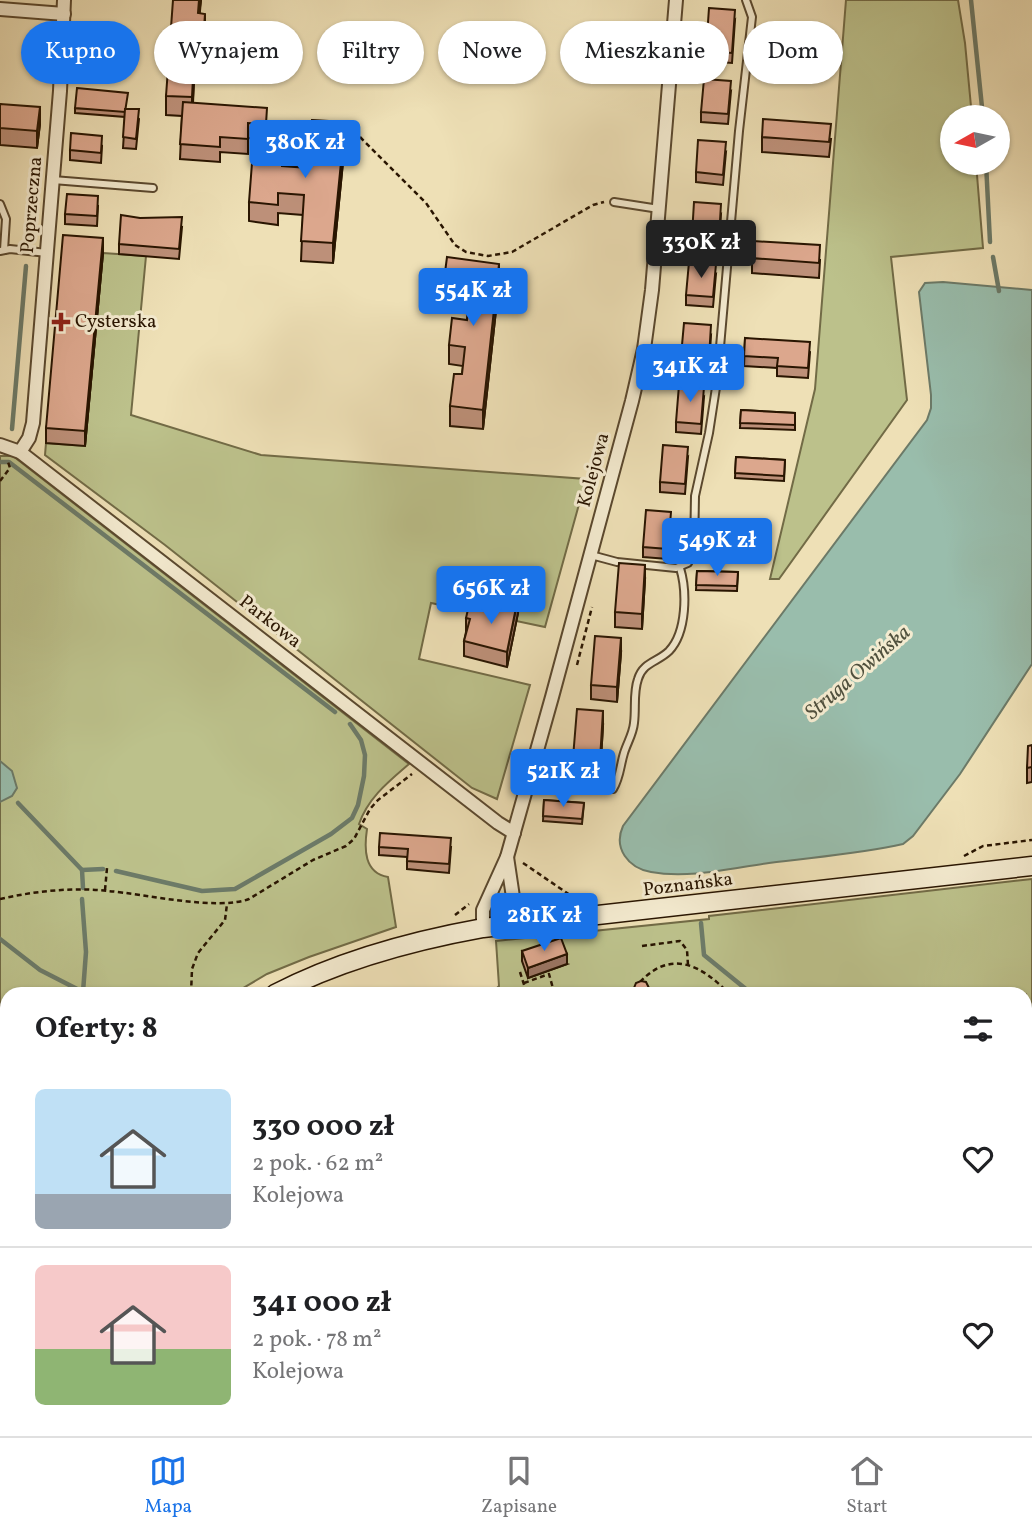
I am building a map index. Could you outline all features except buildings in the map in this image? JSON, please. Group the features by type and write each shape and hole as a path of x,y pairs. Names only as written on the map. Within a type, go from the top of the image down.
{"main road":[{"name":"Poznańska","path":"290,987 323,971 367,956 436,937 483,928 1032,866"}],"street":[{"name":"Poprzeczna","path":"20,452 29,438 33,423 53,180 64,0"},
{"name":"Kolejowa","path":"483,928 483,910 507,857 591,555 644,349 659,209 676,0"},
{"path":"0,9 64,14"},
{"name":"Parkowa","path":"0,445 20,452 498,824 514,832"},
{"name":"Kolejowa","path":"507,857 517,924"}],"lane":[{"path":"591,555 622,563 680,568 688,563 694,551 695,496 717,381 752,17 746,0"},
{"path":"53,180 153,188"},
{"path":"614,202 659,209"},
{"path":"0,204 6,219 2,250 47,253"},
{"path":"612,789 617,782 634,727 635,691 639,675 645,666 669,651 679,631 684,590 680,568"}],"path":[{"path":"360,137 426,203 455,245 477,255 500,256 512,252 593,205 614,202"},
{"path":"1,479 10,468 6,460"},
{"path":"0,899 44,890 105,890 228,904 249,899 313,860 346,846 354,839 378,800 397,783 425,767"},
{"path":"959,859 983,846 1032,840"},
{"path":"507,857 534,869 570,895 585,899"},
{"path":"105,890 107,868"},
{"path":"191,987 192,969 198,953 225,920 228,904"},
{"path":"642,946 681,941 687,950 688,965"},
{"path":"636,986 660,967 688,965 709,975 722,987"},
{"path":"520,972 526,987"},
{"path":"524,983 549,974 553,987"}],"green space":[{"path":"846,0 958,0 971,105 940,105 940,175 977,175 983,248 891,257 907,400 779,579 770,579 815,389 839,84 843,84"},
{"path":"103,253 146,256 131,415 261,455 586,479 545,627 431,603 419,659 530,685 497,799 472,788 165,545 45,455 46,443 85,446"},
{"path":"0,456 13,456 409,764 373,798 359,824 367,829 366,852 370,865 380,875 388,877 396,927 309,957 267,974 245,987 0,987"},
{"path":"1032,879 1032,987 498,987 496,941 709,919 709,916"}],"water":[{"path":"943,282 1032,290 1032,664 960,774 913,836 903,844 695,874 665,874 643,870 629,861 621,849 620,834 623,826 927,420 931,395 919,292 925,283"},
{"path":"0,761 12,771 17,788 12,796 0,802"}],"waterway":[{"name":"Struga Owińska","path":"971,0 982,105"},
{"name":"Struga Owińska","path":"987,175 990,242"},
{"name":"Struga Owińska","path":"993,257 999,291"},
{"path":"12,429 26,266"},
{"path":"0,462 9,462 335,712"},
{"path":"116,871 202,891 235,889 331,834 352,818 358,805 364,776 365,755 361,740 350,724"},
{"path":"18,803 82,870 83,888"},
{"path":"82,870 103,869"},
{"path":"82,899 86,952 83,987"},
{"name":"Struga Owińska","path":"701,923 704,955 743,987"},
{"path":"0,939 40,970 73,987"}],"place":[{"name":"Cysterska","path":"61,322"}]}
